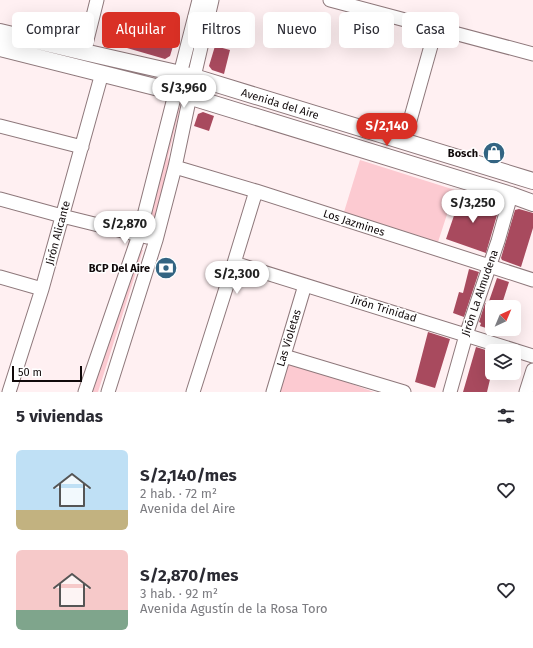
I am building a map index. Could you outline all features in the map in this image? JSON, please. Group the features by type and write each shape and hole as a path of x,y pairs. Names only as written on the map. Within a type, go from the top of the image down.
{"main road":[{"name":"Avenida del Aire","path":"0,32 186,75 533,182"},
{"name":"Avenida del Aire","path":"0,48 177,92 533,203"},
{"path":"402,162 400,152 405,142"}],"street":[{"path":"84,52 97,0"},
{"path":"186,75 199,0"},
{"path":"84,392 139,235 177,92 186,75 212,0"},
{"path":"330,0 402,19"},
{"path":"459,34 533,54"},
{"path":"405,142 430,48"},
{"name":"Jirón Alicante","path":"9,392 42,288 102,73"},
{"path":"108,392 156,240 175,167 177,92"},
{"path":"0,126 82,147"},
{"name":"Los Jazmines","path":"175,167 256,191 533,280"},
{"path":"193,392 256,191"},
{"name":"Jirón La Almudena","path":"450,392 466,334 511,195"},
{"path":"0,199 156,240"},
{"name":"Jirón Trinidad","path":"234,263 533,356"},
{"path":"0,277 42,288"},
{"name":"Las Violetas","path":"273,392 305,285"},
{"path":"284,356 380,389 404,392"},
{"path":"526,392 533,370"}],"shaded area":[{"path":"176,107 180,108 168,157 170,166 155,222 146,220"},
{"path":"360,160 455,190 438,242 344,212"},
{"path":"137,249 143,250 98,392 87,392"},
{"path":"288,361 374,392 279,392"}],"building":[{"path":"127,48 172,48 170,56 165,59"},
{"path":"214,48 230,50 224,74 212,70 209,66"},
{"path":"203,112 214,116 209,131 194,126 198,114"},
{"path":"461,195 499,208 486,253 446,239"},
{"path":"519,209 533,213 533,228 521,267 502,260 501,258 515,210"},
{"path":"469,269 479,272 464,317 453,313 459,292 463,293"},
{"path":"497,278 509,282 503,300 489,300"},
{"path":"485,303 485,328 480,326 481,323 479,322"},
{"path":"428,332 450,339 435,388 415,382"},
{"path":"476,347 485,350 485,380 490,380 487,392 463,392"}],"place":[{"name":"Bosch","path":"494,153"},
{"name":"BCP Del Aire","path":"166,268"}]}
